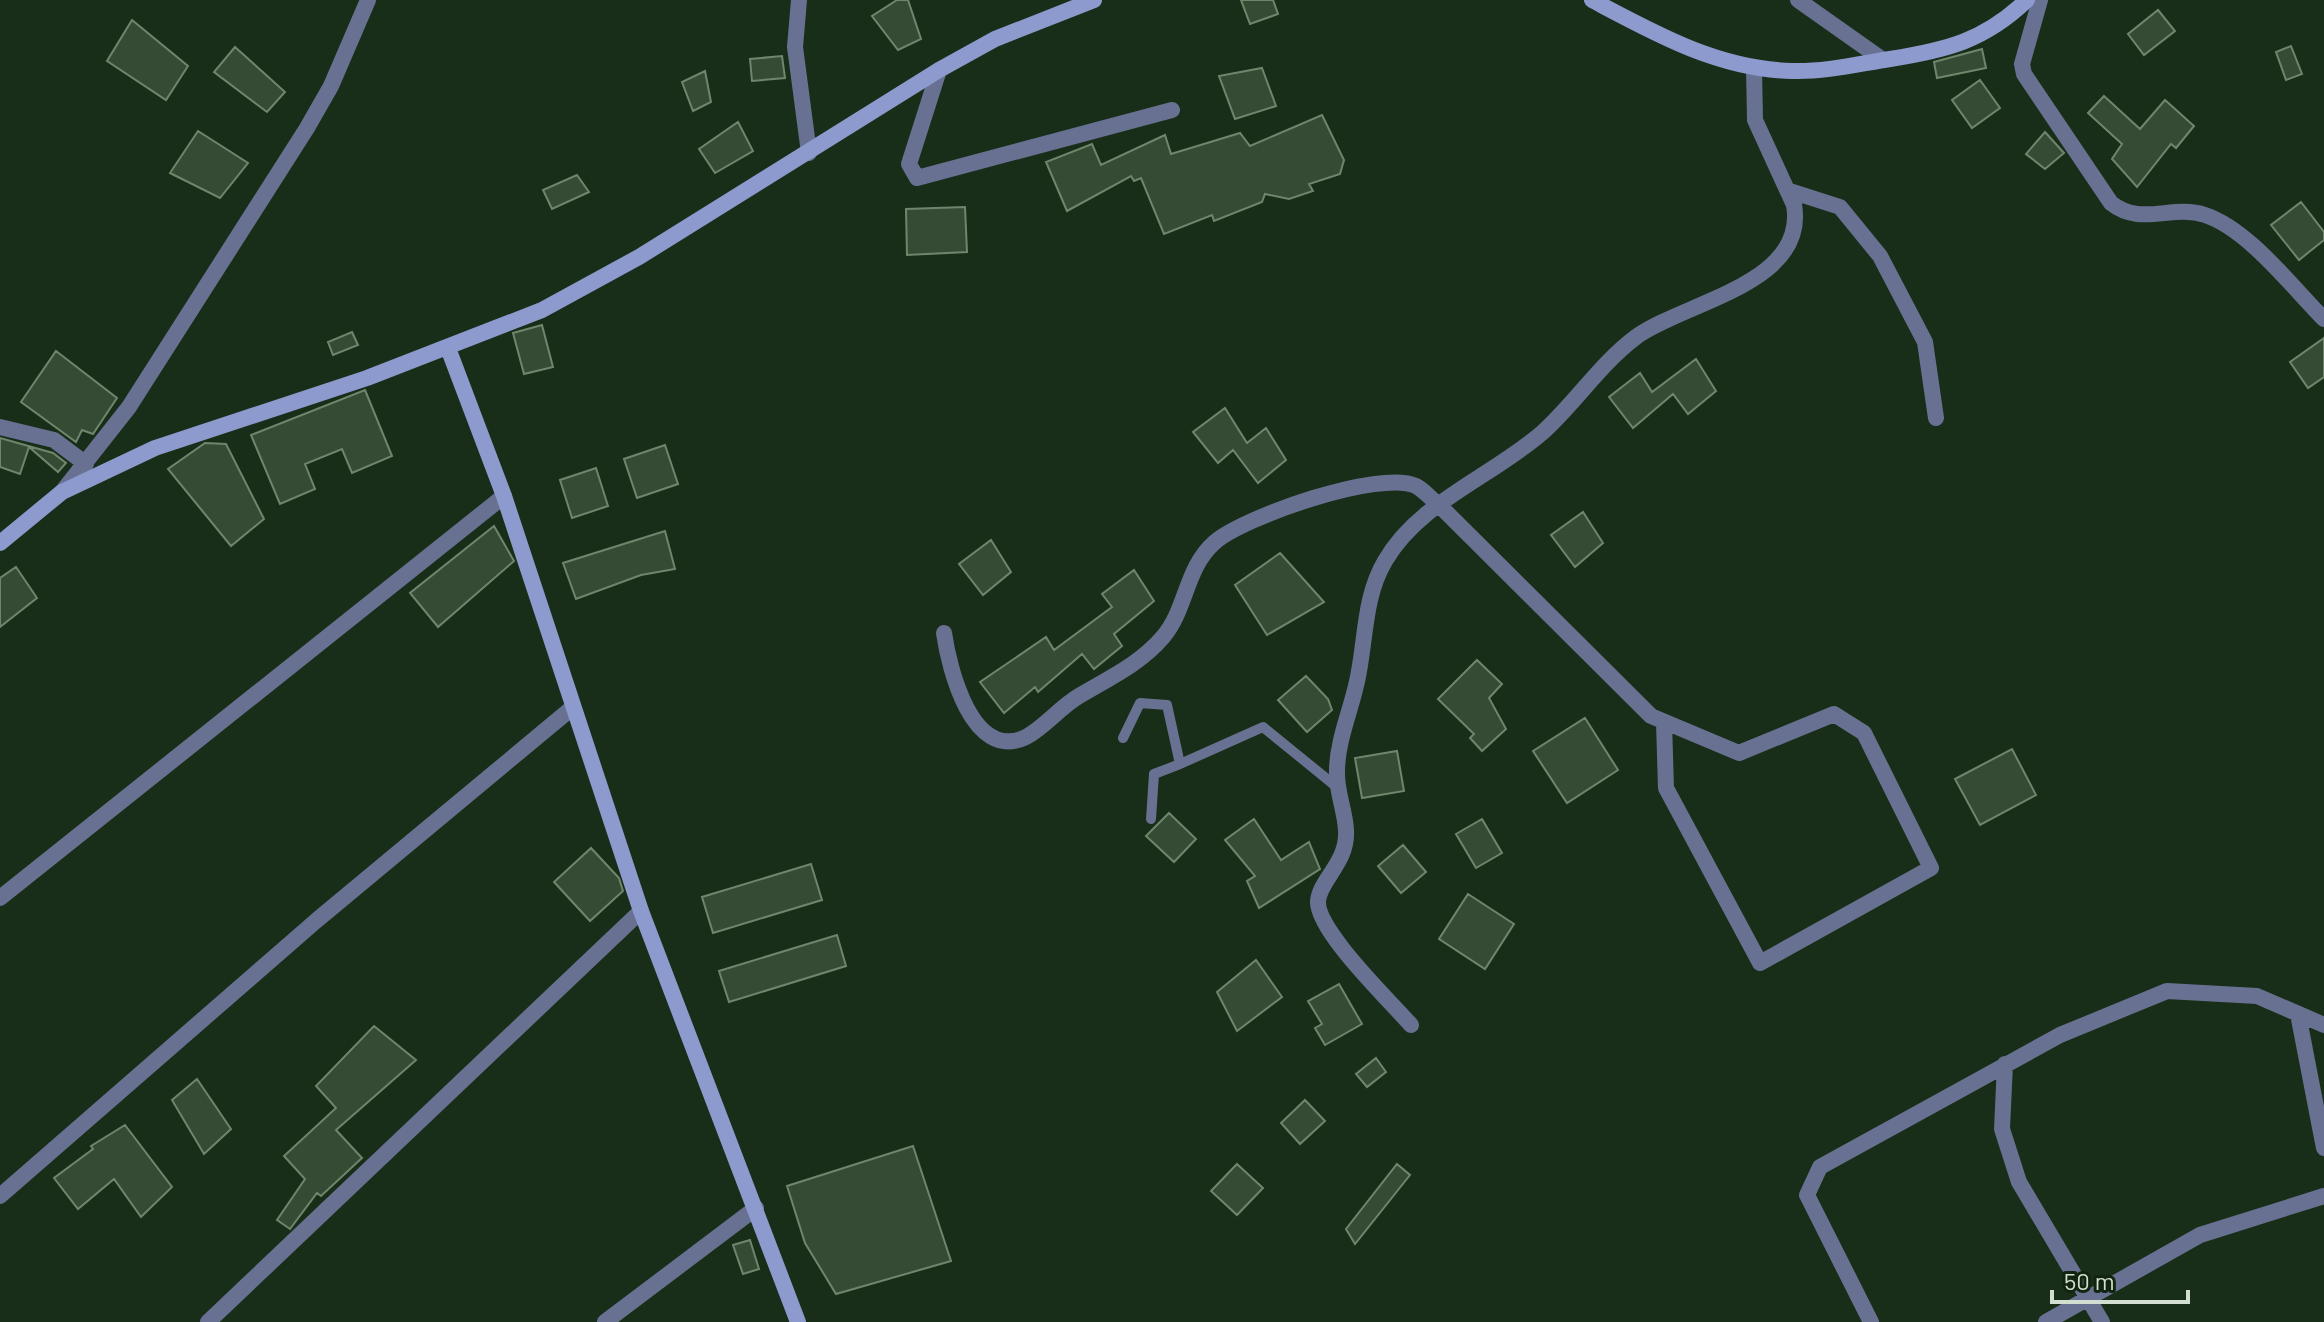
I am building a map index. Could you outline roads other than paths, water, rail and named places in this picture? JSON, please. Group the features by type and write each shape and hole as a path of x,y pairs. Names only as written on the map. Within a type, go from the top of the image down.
{"street":[{"path":"0,543 62,492 129,407 307,128 331,86 368,0"},
{"path":"799,0 795,47 809,153"},
{"path":"62,492 155,448 448,348 542,310 594,284 939,70 995,39 1094,0"},
{"path":"1592,0 1690,50 1754,68 1794,71 1883,60 1973,41 2008,18 2027,0"},
{"path":"2040,0 2022,64 2024,74 2111,203 2123,213 2142,216 2202,213 2221,222 2239,235 2324,319"},
{"path":"1801,1 1883,60"},
{"path":"1411,1025 1328,930 1318,903 1323,885 1335,874 1346,844 1336,769 1359,671 1369,595 1387,557 1408,529 1543,431 1633,340 1663,319 1741,287 1769,268 1786,251 1795,233 1794,205 1755,120 1754,68"},
{"path":"939,70 909,164 917,178 1172,110"},
{"path":"1787,190 1840,207 1880,256 1925,342 1936,418"},
{"path":"448,348 504,496 641,911 798,1322"},
{"path":"0,427 54,440 86,464"},
{"path":"944,633 954,684 961,700 992,735 1012,740 1027,736 1054,713 1143,656 1165,635 1202,555 1237,528 1346,488 1388,483 1415,486 1439,505 1651,716 1739,753 1834,714 1864,733 1931,868 1760,963 1666,788 1664,722"},
{"path":"0,898 504,496"},
{"path":"0,1196 270,960 572,708"},
{"path":"208,1322 641,911"},
{"path":"1871,1322 1807,1195 1820,1167 2060,1035 2167,991 2257,996 2324,1025"},
{"path":"2298,1014 2324,1148"},
{"path":"2005,1064 2002,1129 2019,1182 2102,1322"},
{"path":"2046,1322 2200,1235 2324,1196"},
{"path":"605,1322 756,1208"}],"lane":[{"path":"1123,738 1140,703 1167,705 1180,764"},
{"path":"1151,819 1154,774 1263,727 1338,788"}]}
